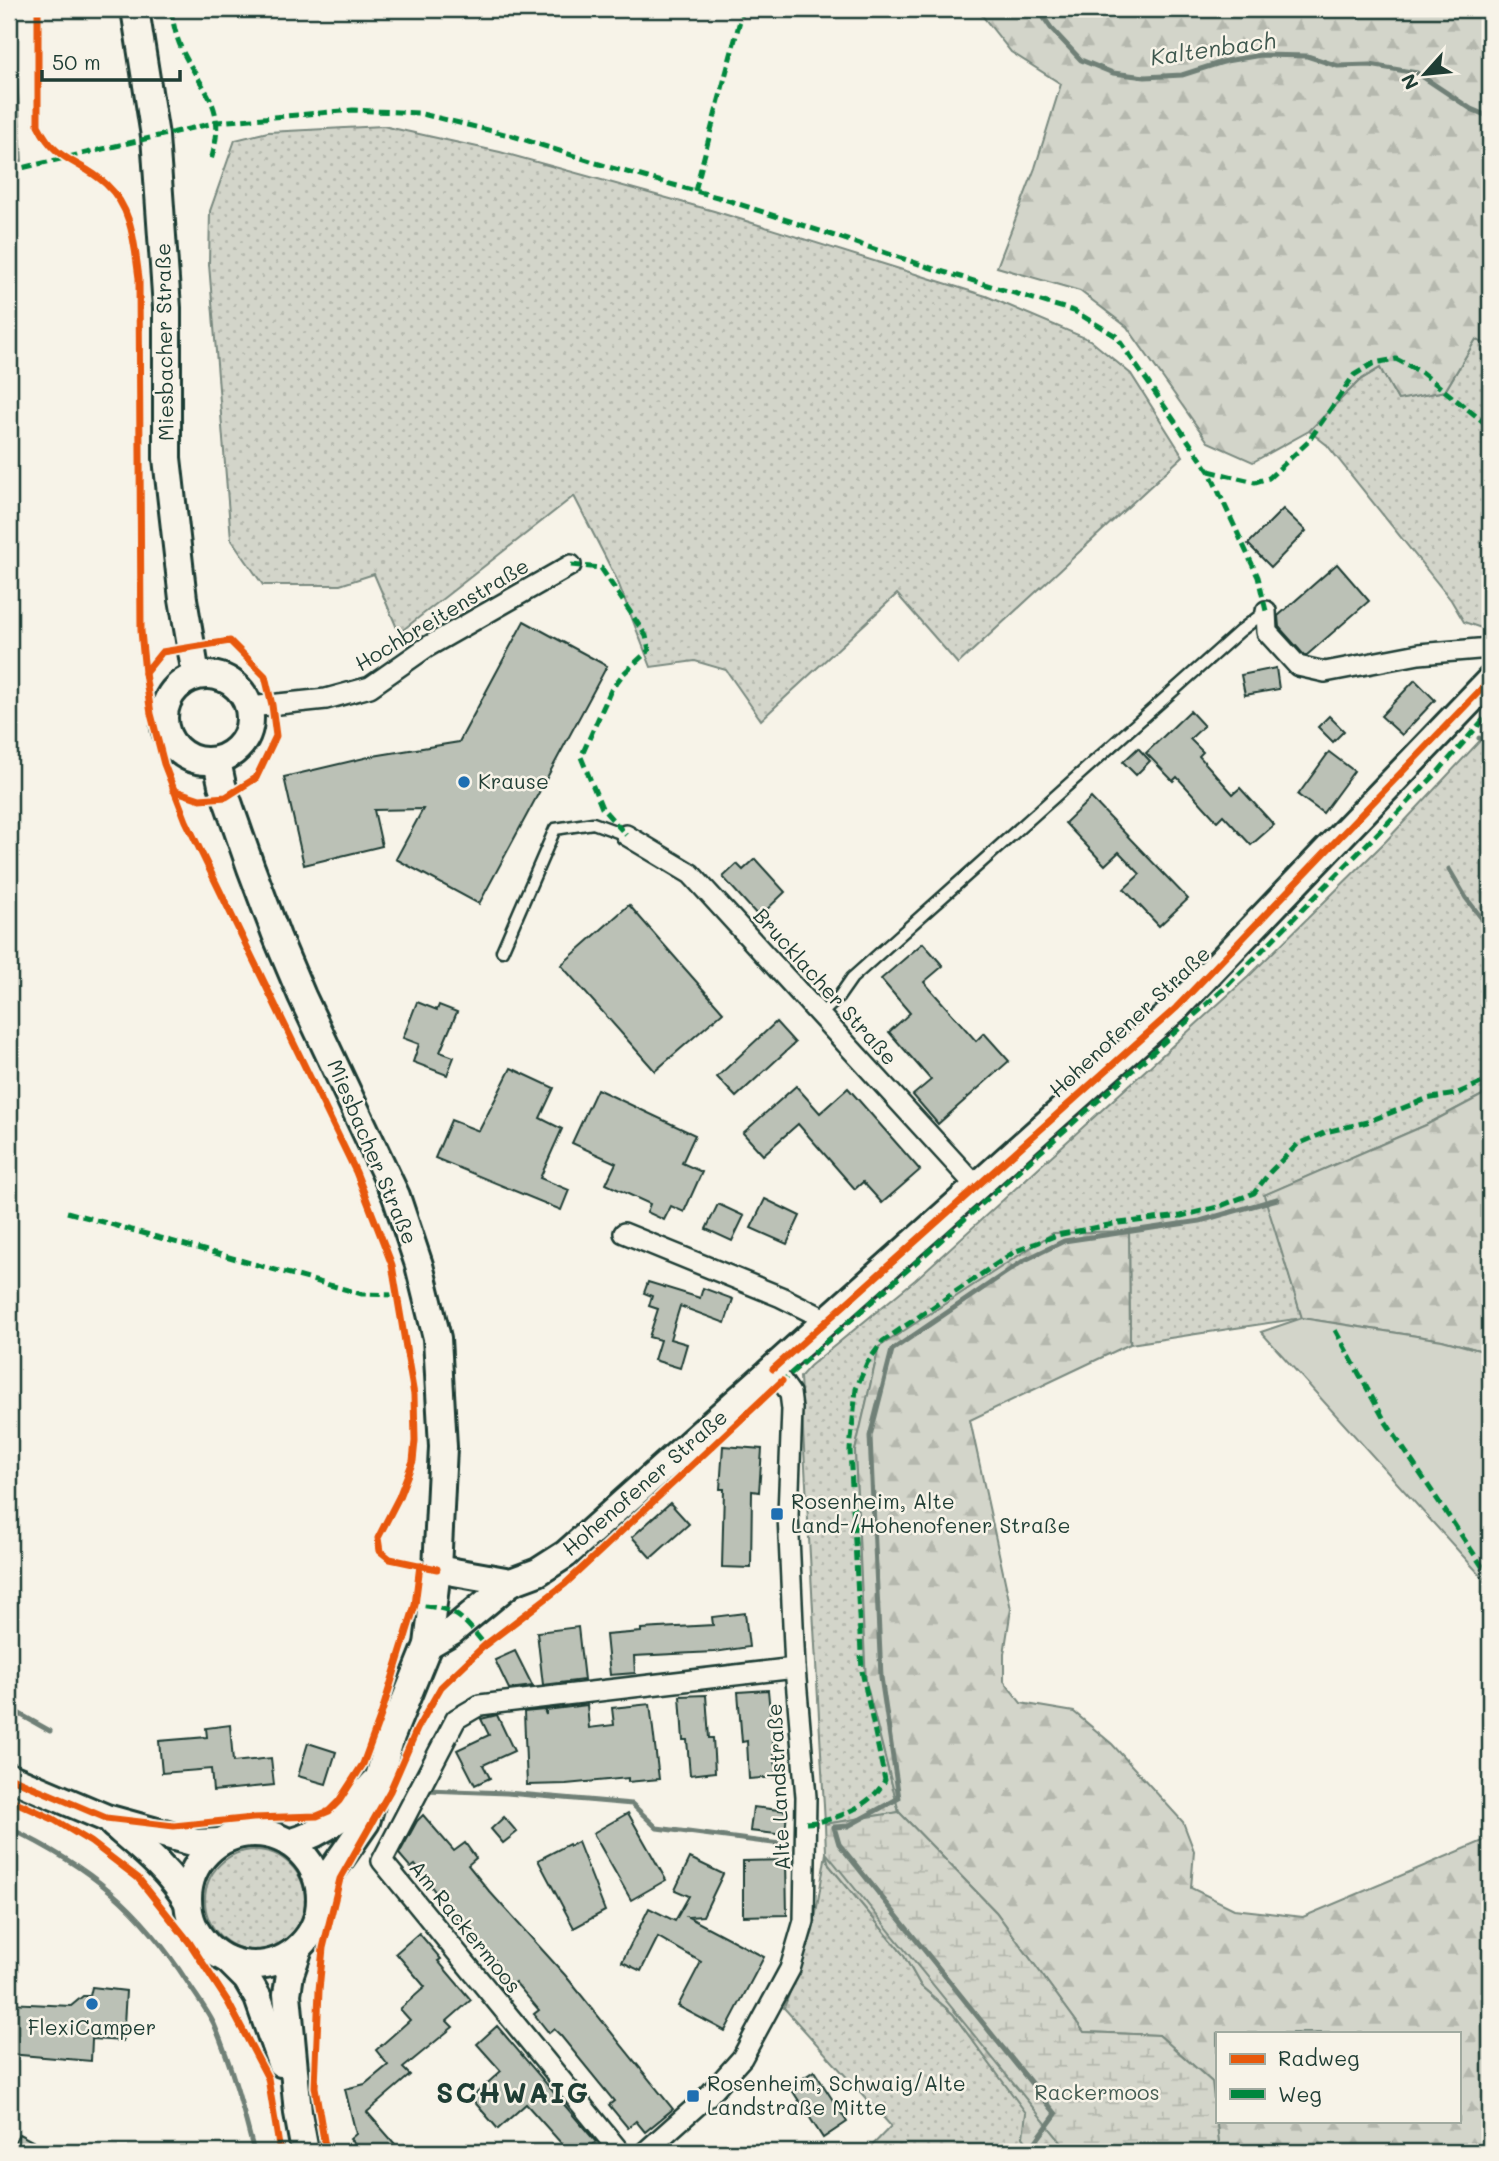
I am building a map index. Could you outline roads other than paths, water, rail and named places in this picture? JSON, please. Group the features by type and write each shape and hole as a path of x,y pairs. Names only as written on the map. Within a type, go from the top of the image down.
{"main road":[{"name":"Miesbacher Straße","path":"135,9 157,162 167,308 167,458 183,600 196,675"},
{"path":"196,675 223,677 235,684 250,707 248,734 240,747 229,756 216,761 187,757 175,747 163,720 165,705 172,692 183,681 196,675"},
{"name":"Hohenofener Straße","path":"511,1582 538,1572 566,1554 1176,1008 1490,680"},
{"name":"Miesbacher Straße","path":"216,761 277,937 396,1196 419,1265 437,1338 443,1447 437,1569 428,1645 391,1737 366,1822 320,1888"},
{"path":"437,1569 511,1582"},
{"path":"428,1645 452,1631 511,1582"},
{"name":"Miesbacher Straße","path":"289,1843 324,1830 349,1812 379,1776"},
{"path":"9,1777 106,1818 196,1843 220,1842 243,1834 267,1834 289,1843 303,1855 314,1870 320,1888 320,1910 313,1931 299,1948 278,1961 253,1966 228,1960"},
{"path":"106,1818 152,1857 177,1883 188,1902 194,1926 207,1946 228,1960 247,1979 258,1998 298,2113"},
{"path":"188,1902 191,1878 203,1858 220,1842"},
{"path":"299,1948 290,1974 287,1994 298,2113 305,2152"}],"street":[{"name":"Hochbreitenstraße","path":"250,707 326,699 370,687 427,648 571,565"},
{"path":"1266,611 1267,632 1298,666 1325,671 1419,654 1490,648"},
{"name":"Brucklacher Straße","path":"626,835 691,874 977,1187"},
{"path":"624,1233 781,1297 827,1320"},
{"name":"Alte Landstraße","path":"645,2152 708,2096 742,2058 790,1969 804,1921 806,1797 795,1668 788,1515 792,1409 790,1393 773,1369"},
{"name":"Am Rackermoos","path":"620,2152 382,1861 456,1719 480,1705 795,1668"}],"lane":[{"path":"820,1015 838,998 852,978 1240,631 1266,611"},
{"path":"502,951 555,829 593,823 626,835"}],"waterway":[{"name":"Kaltenbach","path":"1038,9 1051,28 1081,60 1113,73 1145,77 1182,75 1226,61 1261,55 1307,56 1338,66 1370,65 1417,73 1471,109 1490,117"},
{"path":"1479,738 1490,743"},
{"path":"1449,869 1466,898 1490,929"},
{"path":"1028,2152 1056,2114 839,1844 834,1827 848,1826 899,1798 881,1677 870,1436 892,1350 1023,1261 1064,1241 1200,1221 1277,1199"},
{"path":"9,1708 50,1731"},
{"path":"427,1790 507,1793 632,1804 657,1828 788,1845"},
{"path":"9,1828 38,1842 88,1874 131,1911 170,1956 214,2024 232,2072 254,2152"}],"place":[{"name":"Krause","path":"464,782"},
{"name":"Rosenheim, Alte Land-/Hohenofener Straße","path":"777,1514"},
{"name":"FlexiCamper","path":"92,2004"},
{"name":"Rosenheim, Schwaig/Alte Landstraße Mitte","path":"693,2096"}],"district":[{"name":"SCHWAIG","path":"513,2093"}],"park label":[{"name":"Rackermoos","path":"1097,2093"}]}
